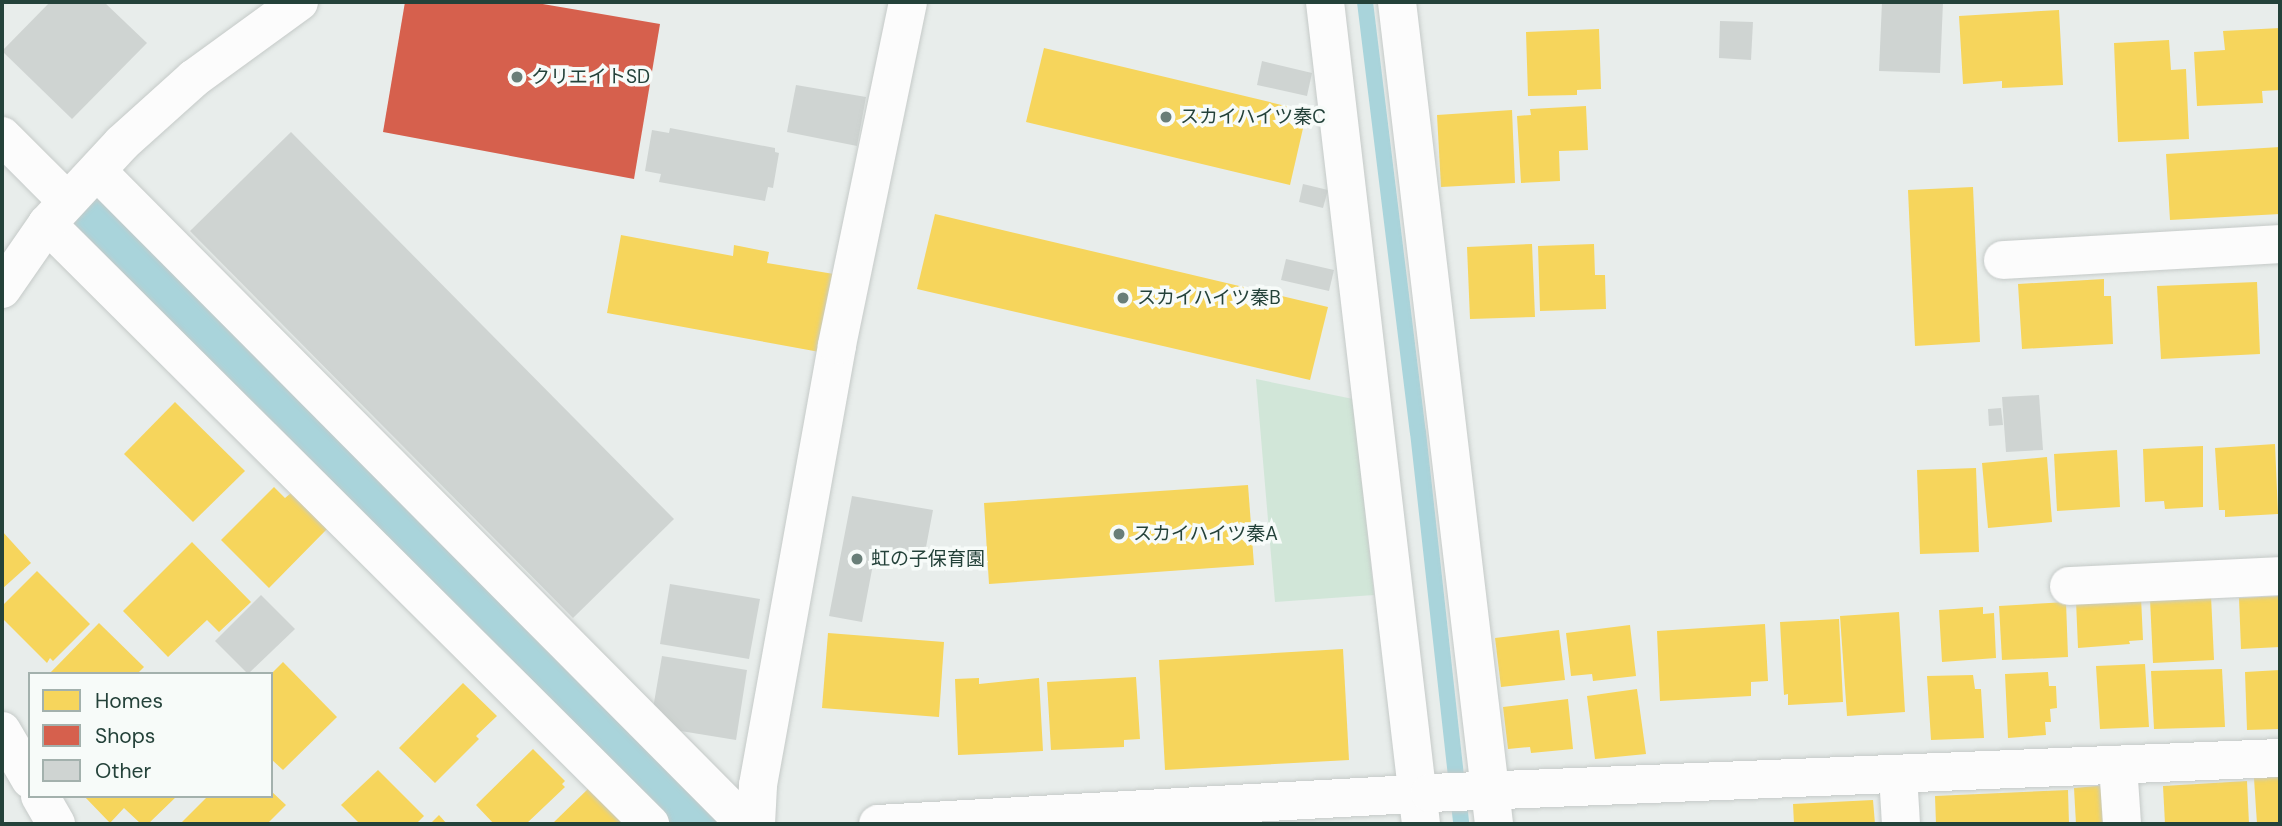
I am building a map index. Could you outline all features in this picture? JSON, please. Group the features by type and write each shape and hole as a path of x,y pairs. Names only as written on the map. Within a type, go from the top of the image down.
{"street":[{"path":"2,289 57,213 122,143 193,79 299,2"},
{"path":"756,824 758,785 837,345 908,2"},
{"path":"1325,2 1423,804"},
{"path":"1397,2 1486,802"},
{"path":"2,136 57,213 650,824"},
{"path":"97,171 746,824"},
{"path":"2003,260 2280,244"},
{"path":"2069,586 2280,576"},
{"path":"2,731 28,776"},
{"path":"878,824 1486,802 1898,774 2280,758"},
{"path":"2118,765 2122,824"},
{"path":"1898,774 1901,824"},
{"path":"41,798 56,824"}],"green space":[{"path":"1256,379 1353,399 1374,595 1275,602"}],"building: Homes":[{"path":"2059,10 2063,85 2002,88 2002,81 1963,84 1959,16"},
{"path":"2280,28 2280,90 2262,91 2263,103 2197,106 2194,52 2225,50 2223,31"},
{"path":"1599,29 1601,89 1577,90 1577,95 1528,96 1526,32"},
{"path":"2169,40 2171,70 2186,69 2189,139 2118,142 2114,43"},
{"name":"スカイハイツ秦C","path":"1044,48 1307,111 1290,185 1026,122"},
{"path":"1586,106 1588,150 1559,151 1560,181 1521,183 1517,116 1531,115 1530,109"},
{"path":"1512,110 1515,183 1441,187 1437,115"},
{"path":"2280,147 2280,214 2170,220 2166,154"},
{"path":"1973,187 1980,342 1915,346 1908,190"},
{"name":"スカイハイツ秦B","path":"935,214 1328,307 1310,380 917,289"},
{"path":"621,235 733,256 734,245 769,252 767,263 840,275 825,353 607,313"},
{"path":"1532,244 1535,317 1470,319 1467,247"},
{"path":"1594,244 1595,275 1605,275 1606,309 1540,311 1538,246"},
{"path":"2104,279 2104,296 2111,296 2113,344 2022,349 2018,284"},
{"path":"2257,282 2260,354 2161,359 2157,286"},
{"path":"175,402 245,471 193,522 124,454"},
{"path":"2275,444 2278,514 2225,517 2225,510 2219,510 2215,448"},
{"path":"2203,446 2203,507 2165,509 2164,501 2145,502 2143,449"},
{"path":"2117,450 2120,507 2057,511 2054,454"},
{"path":"2047,457 2052,522 1988,528 1982,463"},
{"path":"1976,468 1979,552 1920,554 1917,470"},
{"name":"スカイハイツ秦A","path":"1248,485 1254,565 989,584 984,503"},
{"path":"274,487 285,498 291,493 328,528 269,588 221,540"},
{"path":"2,531 31,563 2,589"},
{"path":"192,542 251,602 219,632 207,620 168,657 123,611"},
{"path":"37,571 90,624 53,661 50,658 47,663 2,618 2,606"},
{"path":"2211,596 2214,660 2153,663 2150,599"},
{"path":"2280,596 2280,647 2241,649 2239,598"},
{"path":"2141,597 2143,640 2129,641 2130,644 2078,648 2076,601"},
{"path":"2066,602 2068,657 2002,660 1999,606"},
{"path":"1983,607 1983,614 1994,613 1996,658 1942,662 1939,610"},
{"path":"1899,612 1905,712 1847,716 1840,616"},
{"path":"1839,619 1843,702 1788,705 1788,694 1784,695 1780,622"},
{"path":"99,623 144,667 139,672 51,672"},
{"path":"1765,624 1768,681 1751,682 1751,696 1660,701 1657,631"},
{"path":"1630,625 1636,676 1593,681 1592,674 1571,676 1566,633"},
{"path":"1559,630 1565,680 1501,687 1495,638"},
{"path":"828,633 944,642 939,717 822,708"},
{"path":"1343,649 1349,760 1165,770 1159,660"},
{"path":"283,662 337,717 283,770 273,761 273,672"},
{"path":"2145,664 2149,727 2100,729 2096,666"},
{"path":"2222,669 2225,727 2154,729 2151,671"},
{"path":"2280,670 2280,729 2247,730 2245,672"},
{"path":"2048,672 2049,686 2056,686 2057,708 2050,709 2051,722 2045,722 2046,735 2008,738 2005,674"},
{"path":"1973,675 1975,689 1981,689 1984,738 1931,740 1927,676"},
{"path":"1136,677 1140,739 1124,740 1124,747 1051,750 1047,682"},
{"path":"979,678 979,684 1039,678 1043,751 958,755 955,679"},
{"path":"463,683 497,716 476,736 479,739 435,783 399,748"},
{"path":"1637,689 1646,754 1595,759 1587,696"},
{"path":"1568,699 1573,749 1531,753 1530,747 1508,749 1503,707"},
{"path":"533,749 565,781 562,784 565,787 526,824 494,824 476,805"},
{"path":"378,770 424,816 416,824 360,824 341,805"},
{"path":"2280,777 2280,824 2257,824 2254,778"},
{"path":"2247,781 2249,824 2165,824 2163,786"},
{"path":"2108,785 2110,824 2076,824 2074,788"},
{"path":"590,787 626,824 552,824"},
{"path":"2068,790 2069,824 1936,824 1935,796"},
{"path":"273,793 286,805 267,824 180,824 206,798 273,798"},
{"path":"86,798 175,798 148,824 141,824 124,808 110,823"},
{"path":"1873,800 1875,824 1794,824 1793,804"},
{"path":"439,815 447,824 430,824"}],"building: Shops":[{"path":"405,2 531,2 660,24 634,179 383,132"}],"building: Other":[{"path":"50,2 104,2 147,43 72,119 2,51"},
{"path":"1882,2 1943,2 1940,73 1879,71"},
{"path":"1720,21 1753,22 1751,60 1719,58"},
{"path":"1262,61 1312,73 1307,96 1257,85"},
{"path":"796,85 866,97 857,146 787,132"},
{"path":"670,128 775,148 775,152 779,153 773,188 768,187 765,201 659,182 661,174 645,171 652,130 669,133"},
{"path":"291,132 674,519 573,618 190,231"},
{"path":"1303,184 1328,190 1323,208 1299,202"},
{"path":"1286,259 1334,270 1329,291 1281,280"},
{"path":"2039,395 2043,450 2006,452 2002,397"},
{"path":"2001,408 2003,425 1989,426 1988,409"},
{"name":"虹の子保育園","path":"852,496 933,510 923,563 875,554 862,622 829,616"},
{"path":"670,584 760,599 749,659 660,644"},
{"path":"261,595 295,629 250,672 246,672 215,641"},
{"path":"662,656 747,670 736,740 650,726"}],"waterway":[{"path":"1365,2 1418,432 1461,824"},
{"path":"103,233 292,414 695,824"}],"place":[{"name":"クリエイトSD","path":"517,77"},
{"name":"スカイハイツ秦C","path":"1166,117"},
{"name":"スカイハイツ秦B","path":"1123,298"},
{"name":"スカイハイツ秦A","path":"1119,534"},
{"name":"虹の子保育園","path":"857,559"}]}
